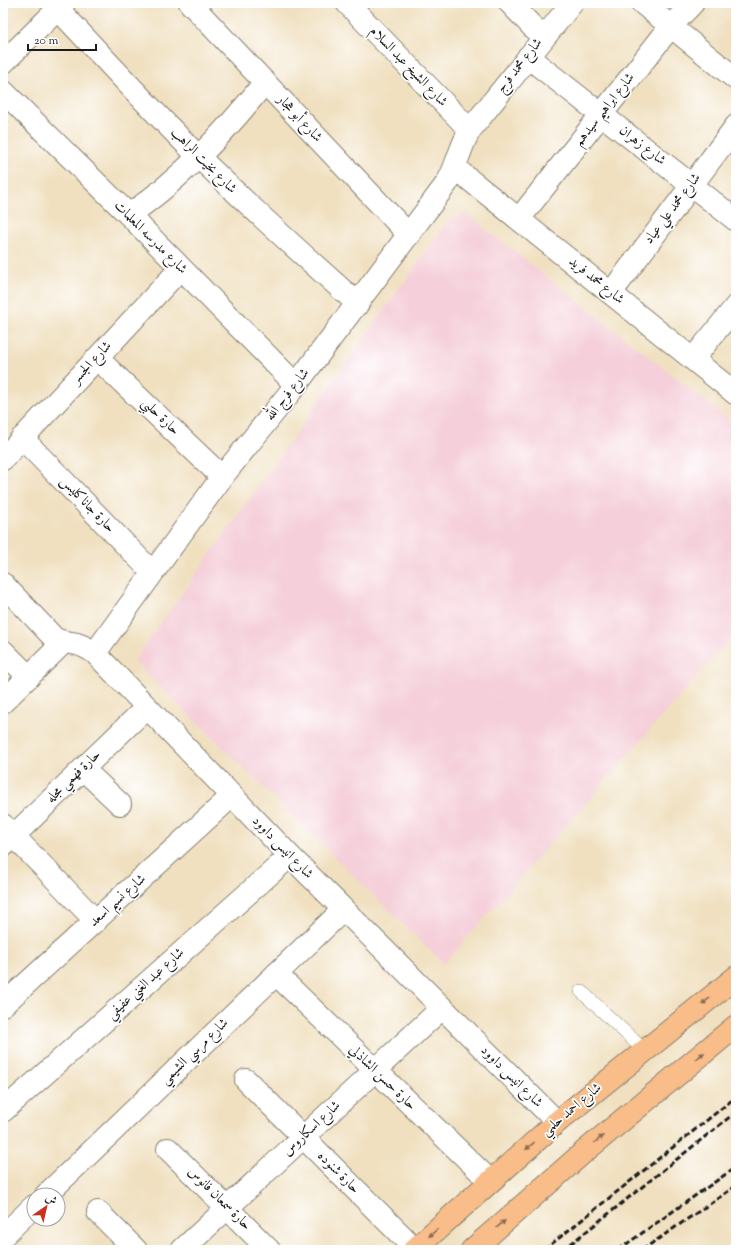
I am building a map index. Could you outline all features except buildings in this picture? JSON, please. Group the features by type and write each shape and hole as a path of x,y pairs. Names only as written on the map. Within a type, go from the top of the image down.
{"main road":[{"name":"شارع احمد حلمي","path":"414,1249 557,1122 736,977"},
{"path":"472,1250 584,1152 736,1026"}],"street":[{"name":"شارع أبو هجار","path":"190,3 409,235"},
{"name":"شارع الشيخ عبد السلام","path":"347,3 470,130"},
{"path":"510,3 543,38"},
{"name":"شارع محمد فرج","path":"470,130 572,3"},
{"path":"642,3 736,79"},
{"name":"شارع ابراهيم سيدهم","path":"519,219 671,26 693,3"},
{"path":"3,62 61,6"},
{"name":"شارع بخيت الراهب","path":"61,6 151,108 199,158 298,251 358,304"},
{"name":"شارع زهران","path":"528,57 736,220"},
{"path":"129,215 152,199 199,158 232,124 264,82"},
{"name":"شارع مدرسه المعلمات","path":"3,92 129,215 296,385"},
{"name":"شارع محمد علي عياد","path":"611,292 736,126"},
{"name":"شارع فرج الله","path":"95,653 222,477 296,385 358,304 447,183 455,168 462,145 470,130"},
{"name":"شارع محمد فريد","path":"455,168 736,394"},
{"name":"شارع الجسر","path":"3,459 181,268"},
{"path":"693,359 736,306"},
{"name":"حارة حلبي","path":"97,358 222,477"},
{"name":"حارة جاناكليس","path":"22,438 152,572"},
{"name":"شارع انيس داوود","path":"3,584 49,633 60,642 86,647 95,653 146,708 343,910 557,1122"},
{"path":"3,702 64,642"},
{"path":"3,651 29,677"},
{"name":"حارة فهمي مجله","path":"6,836 83,769 146,708"},
{"path":"83,769 120,804"},
{"name":"شارع نسيم اسعد","path":"3,1005 232,796"},
{"path":"6,836 96,921"},
{"name":"شارع عبد الغني عفيفي","path":"3,1111 290,856"},
{"name":"شارع مرسي الشيمي","path":"54,1187 343,910"},
{"name":"حارة حسن الشاذلي","path":"276,974 490,1181"},
{"name":"شارع اسكاروس","path":"182,1250 442,1008"},
{"name":"حارة شنوده","path":"246,1080 414,1249"},
{"name":"حارة سمعان فانوس","path":"168,1149 269,1250"},
{"path":"98,1212 136,1250"},
{"path":"3,1236 26,1214"}],"lane":[{"path":"581,991 645,1051"}],"shaded area":[{"path":"465,213 736,425 736,632 444,964 134,661 449,219"}],"railway":[{"path":"544,1250 736,1097"},
{"path":"563,1250 736,1112"},
{"path":"618,1250 736,1167"},
{"path":"642,1250 736,1186"}]}
